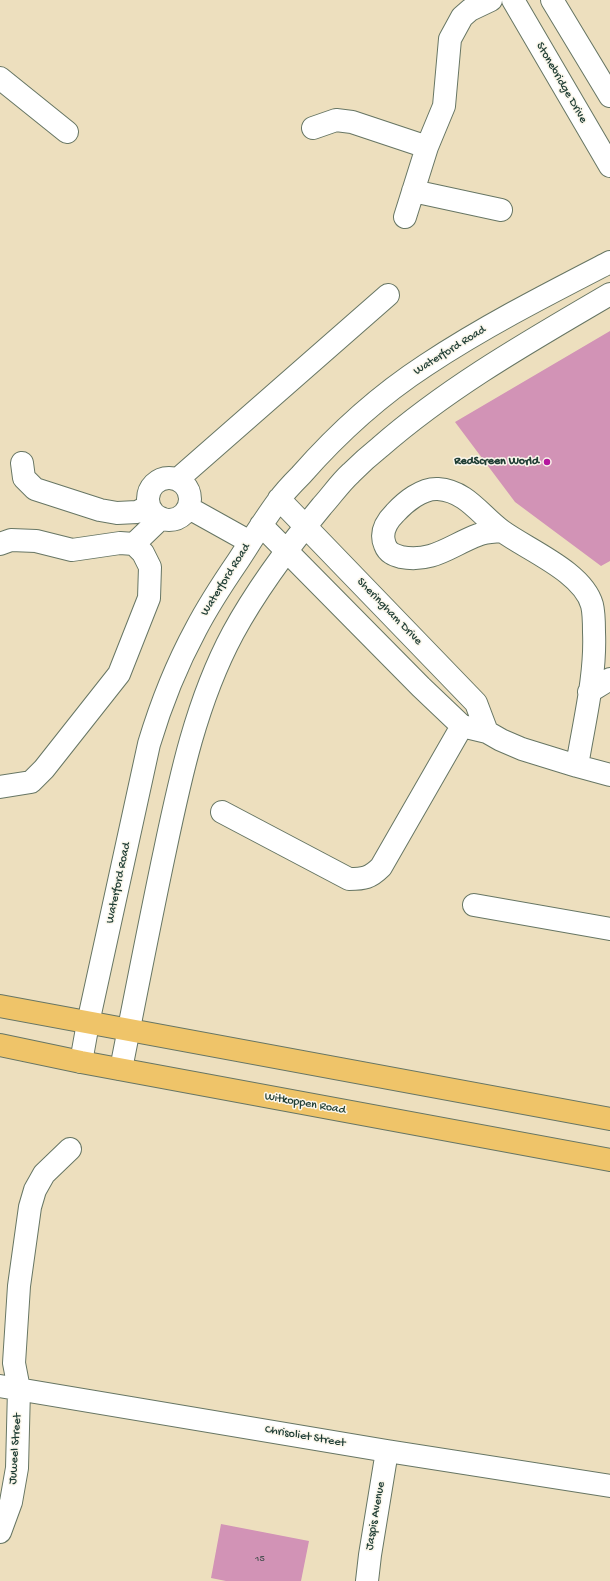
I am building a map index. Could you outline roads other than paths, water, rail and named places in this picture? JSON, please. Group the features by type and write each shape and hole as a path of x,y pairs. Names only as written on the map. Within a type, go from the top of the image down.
{"main road":[{"path":"0,1006 88,1024 610,1119"},
{"name":"Witkoppen Road","path":"0,1045 81,1062 610,1160"}],"street":[{"path":"405,217 427,146 444,106 450,39 462,17 470,10 491,0"},
{"name":"Stonebridge Drive","path":"513,0 610,166"},
{"path":"552,0 607,91 573,103"},
{"path":"0,78 67,132"},
{"path":"313,128 336,120 352,122 427,146"},
{"path":"413,191 501,210"},
{"name":"Waterford Road","path":"81,1062 149,744 160,708 173,676 196,629 279,499 324,449 375,403 425,366 522,308 610,262"},
{"path":"121,1069 137,982 180,781 194,730 232,634 262,585 286,550 350,473 402,427 455,388 498,360 610,294"},
{"path":"178,479 388,295"},
{"path":"482,331 498,360"},
{"path":"22,463 24,478 35,488 100,510 118,513 155,512 169,520 177,519 189,508 189,491 185,484 178,479 170,478 162,479 154,484 150,490 148,498 155,512"},
{"path":"502,531 479,534 446,551 430,556 412,558 394,555 388,551 384,544 383,536 384,527 397,511 412,498 422,492 438,489 460,494 502,531 570,575 589,598 592,606 595,642 589,692 577,766"},
{"name":"Sheringham Drive","path":"279,499 476,703 488,732"},
{"path":"189,508 256,534 286,550 415,681 462,726 488,732 501,740 522,749 610,775"},
{"path":"134,544 155,512"},
{"path":"0,544 11,540 36,541 72,550 120,543 134,544 143,552 150,567 150,598 119,674 44,769 31,782 0,787"},
{"path":"589,692 610,679"},
{"path":"222,812 349,879 363,879 374,874 381,867 462,726"},
{"path":"474,905 610,929"},
{"name":"Juweel Street","path":"0,1532 11,1502 17,1468 9,1387 14,1364 19,1286 30,1207 35,1190 44,1174 70,1149"},
{"name":"Chrisoliet Street","path":"9,1387 387,1451 610,1486"},
{"name":"Jaspis Avenue","path":"367,1581 387,1451"}],"place":[{"name":"RedScreen World","path":"547,462"}]}
